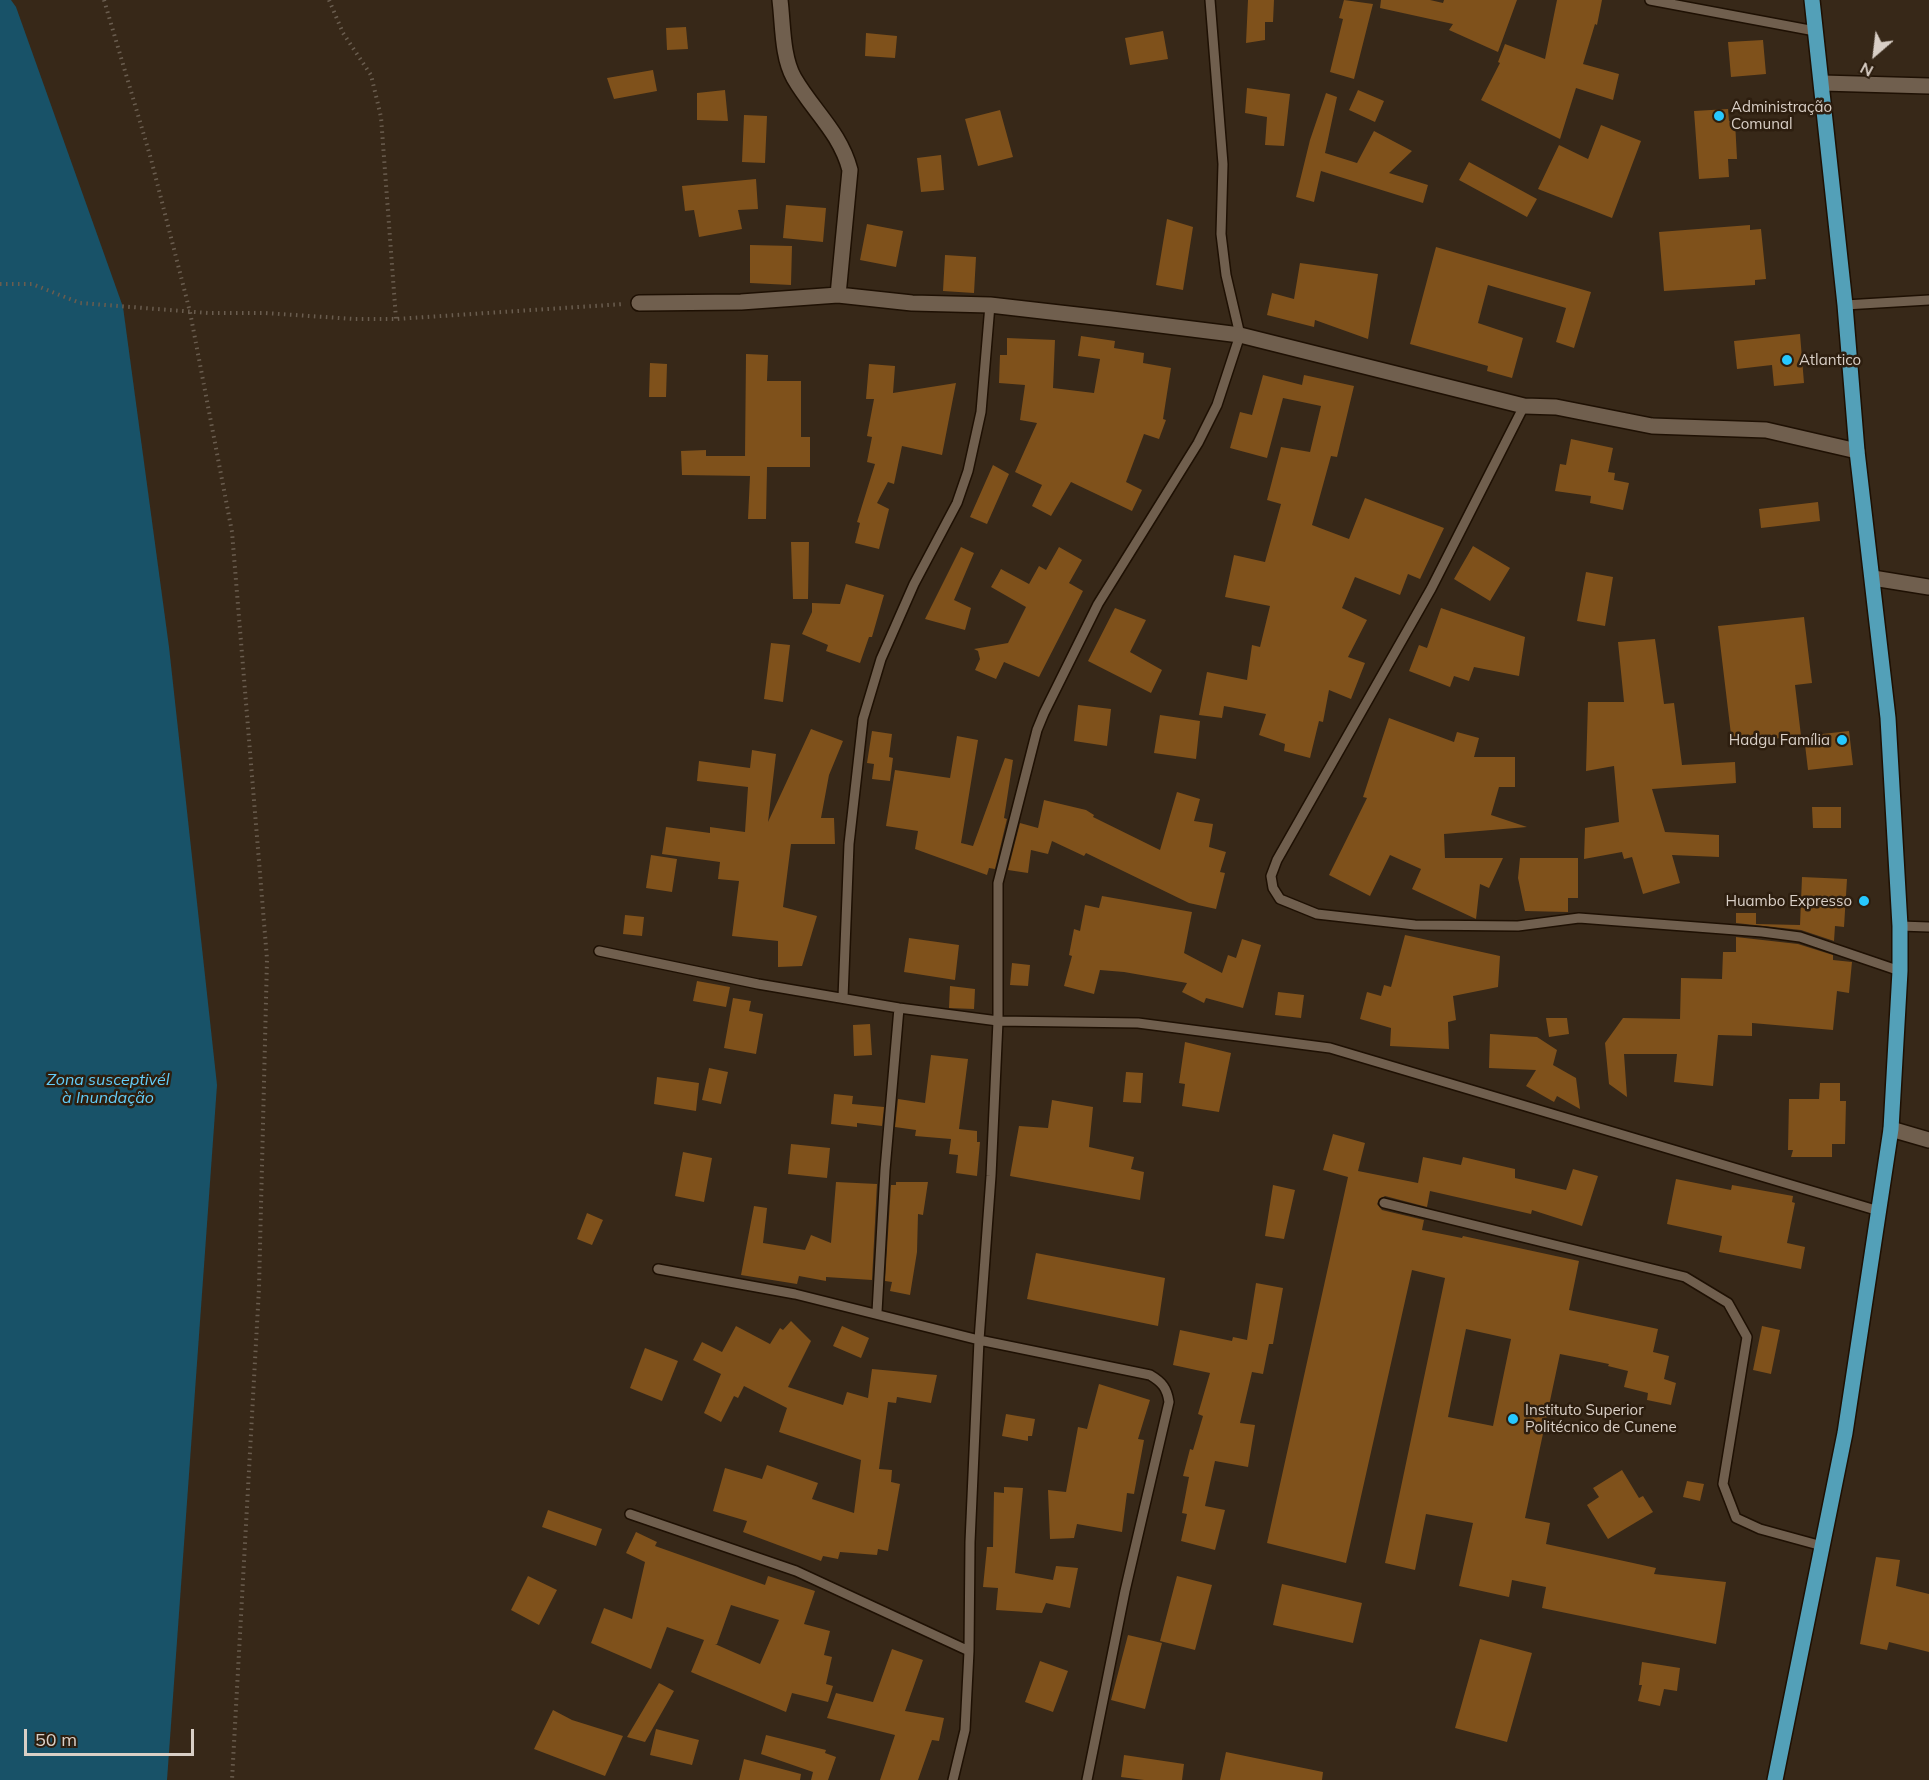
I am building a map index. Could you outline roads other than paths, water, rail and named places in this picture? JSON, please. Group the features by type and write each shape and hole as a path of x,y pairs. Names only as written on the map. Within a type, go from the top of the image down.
{"main road":[{"path":"1775,1780 1845,1433 1891,1129 1900,971 1900,926 1888,718 1857,451 1845,305 1812,0"}],"street":[{"path":"780,0 790,71 835,133 844,150 850,170 838,295"},
{"path":"1822,83 1929,86"},
{"path":"639,303 741,302 838,295 912,303 990,305 1240,335 1524,406 1557,407 1652,426 1766,430 1857,451"},
{"path":"1873,578 1929,587"},
{"path":"1891,1129 1929,1140"}],"lane":[{"path":"953,1780 965,1730 979,1340 992,1176 998,1021 999,875 1037,730 1098,604 1198,443 1217,405 1240,335 1226,275 1221,234 1223,164 1210,0"},
{"path":"1650,0 1815,31"},
{"path":"1845,305 1929,300"},
{"path":"843,998 849,844 863,719 881,659 914,584 957,503 968,471 981,412 990,305"},
{"path":"1524,406 1425,600 1277,860 1271,876 1273,888 1280,899 1317,914 1415,925 1518,926 1579,918 1800,937 1900,971"},
{"path":"1900,926 1929,927"},
{"path":"599,951 758,984 898,1008 998,1021 1138,1023 1330,1048 1878,1211"},
{"path":"878,1312 885,1170 898,1008"},
{"path":"1384,1203 1685,1277 1728,1303 1747,1337 1723,1484 1732,1510 1736,1518 1760,1529 1822,1546"},
{"path":"658,1269 878,1312 979,1340 1150,1375 1160,1380 1167,1390 1169,1402 1125,1591 1087,1780"},
{"path":"630,1514 795,1571 969,1651"}],"water":[{"name":"Zona susceptivél à Inundação","path":"0,0 11,0 16,7 123,307 169,647 217,1085 167,1780 0,1780"}],"place":[{"name":"Administração Comunal","path":"1719,116"},
{"name":"Atlantico","path":"1787,360"},
{"name":"Hadgu Família","path":"1842,740"},
{"name":"Huambo Expresso","path":"1864,901"},
{"name":"Instituto Superior Politécnico de Cunene","path":"1513,1419"}]}
